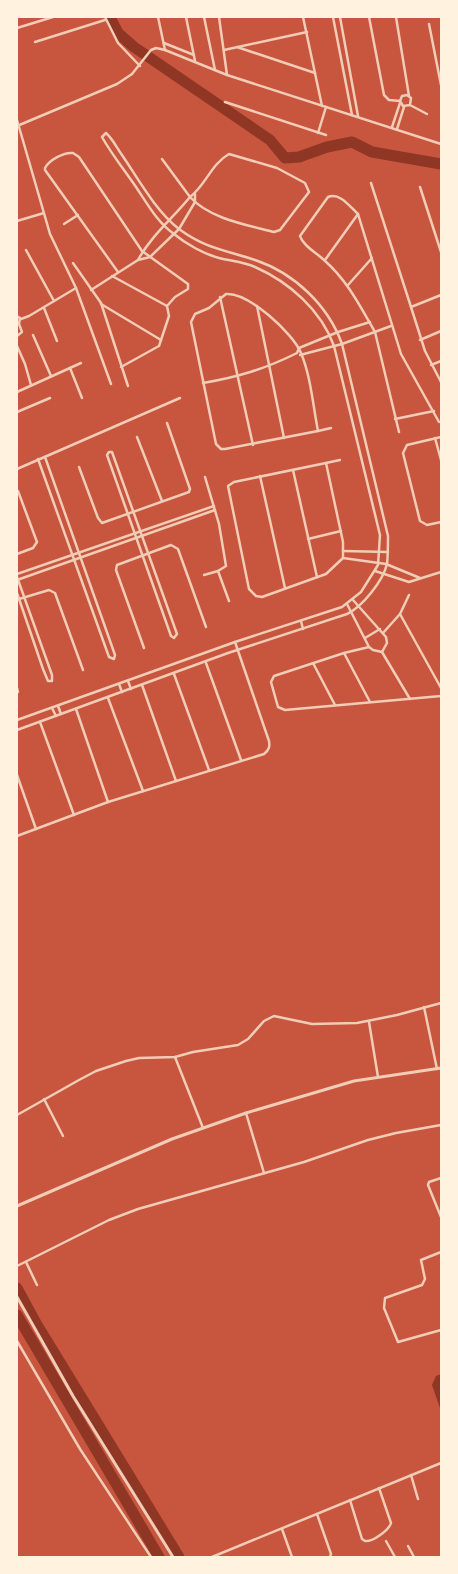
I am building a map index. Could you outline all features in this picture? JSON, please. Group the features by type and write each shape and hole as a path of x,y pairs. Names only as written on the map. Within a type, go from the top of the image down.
{"street":[{"path":"17,28 53,17"},
{"path":"158,17 165,50"},
{"path":"186,17 195,62"},
{"path":"204,17 215,70"},
{"path":"219,17 227,75"},
{"path":"303,17 322,106"},
{"path":"334,17 352,114"},
{"path":"340,17 358,116"},
{"path":"369,17 384,95 389,100 400,102 404,107"},
{"path":"396,17 409,96 412,101 410,105"},
{"path":"35,42 105,18 118,43 141,64"},
{"path":"429,24 441,85"},
{"path":"224,50 307,32"},
{"path":"163,42 194,55"},
{"path":"237,47 315,73"},
{"path":"18,126 117,84 130,76 149,53 156,48 165,50 227,75 322,106 352,114 441,144"},
{"path":"346,79 351,77"},
{"path":"392,127 402,96 409,96"},
{"path":"225,102 326,135"},
{"path":"404,107 410,105 427,114"},
{"path":"318,133 326,107"},
{"path":"397,129 404,107"},
{"path":"17,120 54,244 76,288 111,384"},
{"path":"17,720 235,642 301,621 347,604 353,600 369,582 378,565 380,535 358,440 330,335 312,308 297,293 279,280 254,266 218,258 193,247 173,234 164,226 103,139 102,135 105,133 109,136 138,179 170,220 179,229 196,241 220,251 264,264 283,272 297,282 316,301 338,332 388,536 388,552 386,564 376,586 360,606 352,612 228,653 174,674 17,730"},
{"path":"118,272 45,169 48,163 70,153 77,155 85,164 142,251 188,284 188,289 175,297 167,306"},
{"path":"138,260 142,251 190,197 195,194 212,170 229,154 277,168 305,183 309,192 280,230 274,232 224,217 195,202 190,197 162,159"},
{"path":"133,183 138,179"},
{"path":"371,183 420,340 431,365 441,382"},
{"path":"420,187 441,252"},
{"path":"91,290 138,260 150,257 179,229 195,202 195,194"},
{"path":"399,432 375,332 370,322 348,285 325,260 303,242 300,236 328,197 337,195 358,214 391,326 405,364 434,411 439,422"},
{"path":"17,221 44,213"},
{"path":"325,260 358,214"},
{"path":"64,224 78,215"},
{"path":"26,250 54,302"},
{"path":"348,285 372,258"},
{"path":"74,263 101,303 128,386"},
{"path":"112,276 167,306"},
{"path":"17,336 22,332 18,317 26,318 76,288"},
{"path":"318,431 302,355 299,348 274,320 257,306 231,294 220,297 209,308 195,314 191,322 218,447 225,449 253,445 318,431 330,428"},
{"path":"410,307 441,295"},
{"path":"220,297 253,445"},
{"path":"101,303 161,340"},
{"path":"121,367 156,349 161,340 169,316 167,306"},
{"path":"257,306 284,438"},
{"path":"44,308 57,341"},
{"path":"203,383 238,377 270,366 297,353 299,348 338,332 370,322"},
{"path":"297,353 302,355 342,344 391,326"},
{"path":"420,340 441,331"},
{"path":"33,335 51,376"},
{"path":"17,346 25,364 30,385"},
{"path":"431,365 441,361"},
{"path":"17,392 81,363"},
{"path":"70,368 82,398"},
{"path":"17,412 50,398"},
{"path":"17,469 180,398"},
{"path":"395,419 434,411"},
{"path":"79,466 100,521 105,522 190,490 167,423"},
{"path":"137,437 162,501"},
{"path":"441,437 407,445 404,453 420,521 427,525 441,522"},
{"path":"435,438 441,460"},
{"path":"358,440 365,439"},
{"path":"109,452 112,452 165,601 176,634 174,638 171,636 128,514 107,455 109,452"},
{"path":"38,459 74,553 109,657 114,658 115,655 44,457"},
{"path":"326,463 341,531 343,558 330,571 317,577 262,596 256,596 249,589 228,486 234,482 340,460"},
{"path":"294,470 317,577"},
{"path":"113,472 119,471"},
{"path":"260,476 285,588"},
{"path":"204,575 224,568 226,562 215,510 205,477"},
{"path":"17,554 33,548 37,542 18,491"},
{"path":"17,574 134,532 214,506"},
{"path":"58,510 63,508"},
{"path":"17,593 47,679 48,681 52,681 52,675 17,579 81,558 215,510"},
{"path":"308,539 341,531"},
{"path":"144,648 116,570 117,565 171,545 178,549 206,627"},
{"path":"343,551 388,552"},
{"path":"343,558 378,565 386,564 420,578"},
{"path":"218,570 229,601"},
{"path":"375,571 409,582 441,572"},
{"path":"19,599 49,590 55,593 83,670"},
{"path":"383,633 400,614 409,595"},
{"path":"353,600 383,633 387,643 382,652"},
{"path":"159,603 165,601"},
{"path":"347,604 369,647 373,650 382,652 410,699"},
{"path":"94,613 99,611"},
{"path":"400,614 441,688"},
{"path":"301,621 303,629"},
{"path":"365,638 380,629"},
{"path":"261,634 263,642"},
{"path":"17,836 108,802 264,754 270,746 235,642"},
{"path":"36,648 42,646"},
{"path":"226,646 228,653"},
{"path":"369,647 344,653 272,678 271,682 278,707 285,710 441,696"},
{"path":"344,653 370,702"},
{"path":"206,662 241,760"},
{"path":"313,663 335,705"},
{"path":"174,674 209,770"},
{"path":"128,681 131,689"},
{"path":"119,684 122,692"},
{"path":"142,685 176,781"},
{"path":"17,688 18,692"},
{"path":"108,698 143,791"},
{"path":"58,706 61,714"},
{"path":"52,708 56,716"},
{"path":"76,709 108,802"},
{"path":"40,722 74,815"},
{"path":"17,775 36,829"},
{"path":"17,1115 96,1071 126,1061 139,1058 175,1057 193,1052 238,1045 248,1040 264,1021 274,1016 312,1024 369,1022 441,1003"},
{"path":"17,1206 99,1169 203,1128 246,1113 354,1081 439,1068 424,1007"},
{"path":"369,1022 378,1077"},
{"path":"175,1057 203,1128"},
{"path":"44,1099 63,1136"},
{"path":"246,1113 264,1173"},
{"path":"17,1266 118,1216 376,1138 401,1132 441,1126"},
{"path":"441,1178 429,1182 428,1184 441,1217"},
{"path":"441,1252 421,1260 425,1279 422,1285 385,1298 384,1308 398,1342 441,1330"},
{"path":"26,1262 37,1285"},
{"path":"17,1297 73,1396 174,1557"},
{"path":"17,1341 80,1449 151,1557"},
{"path":"212,1557 441,1463"},
{"path":"411,1475 418,1499"},
{"path":"350,1500 362,1539 369,1541 388,1528 391,1522 379,1488"},
{"path":"317,1514 331,1554 330,1557"},
{"path":"282,1529 292,1557"},
{"path":"386,1541 395,1557"},
{"path":"408,1546 414,1557"}],"shaded area":[{"path":"441,1374 441,1411 432,1385 436,1376"}],"waterway":[{"path":"110,17 118,33 134,47 270,140 285,158 299,157 327,147 352,142 372,152 441,164"},
{"path":"17,1288 36,1323 179,1557"},
{"path":"17,1315 159,1557"}]}
